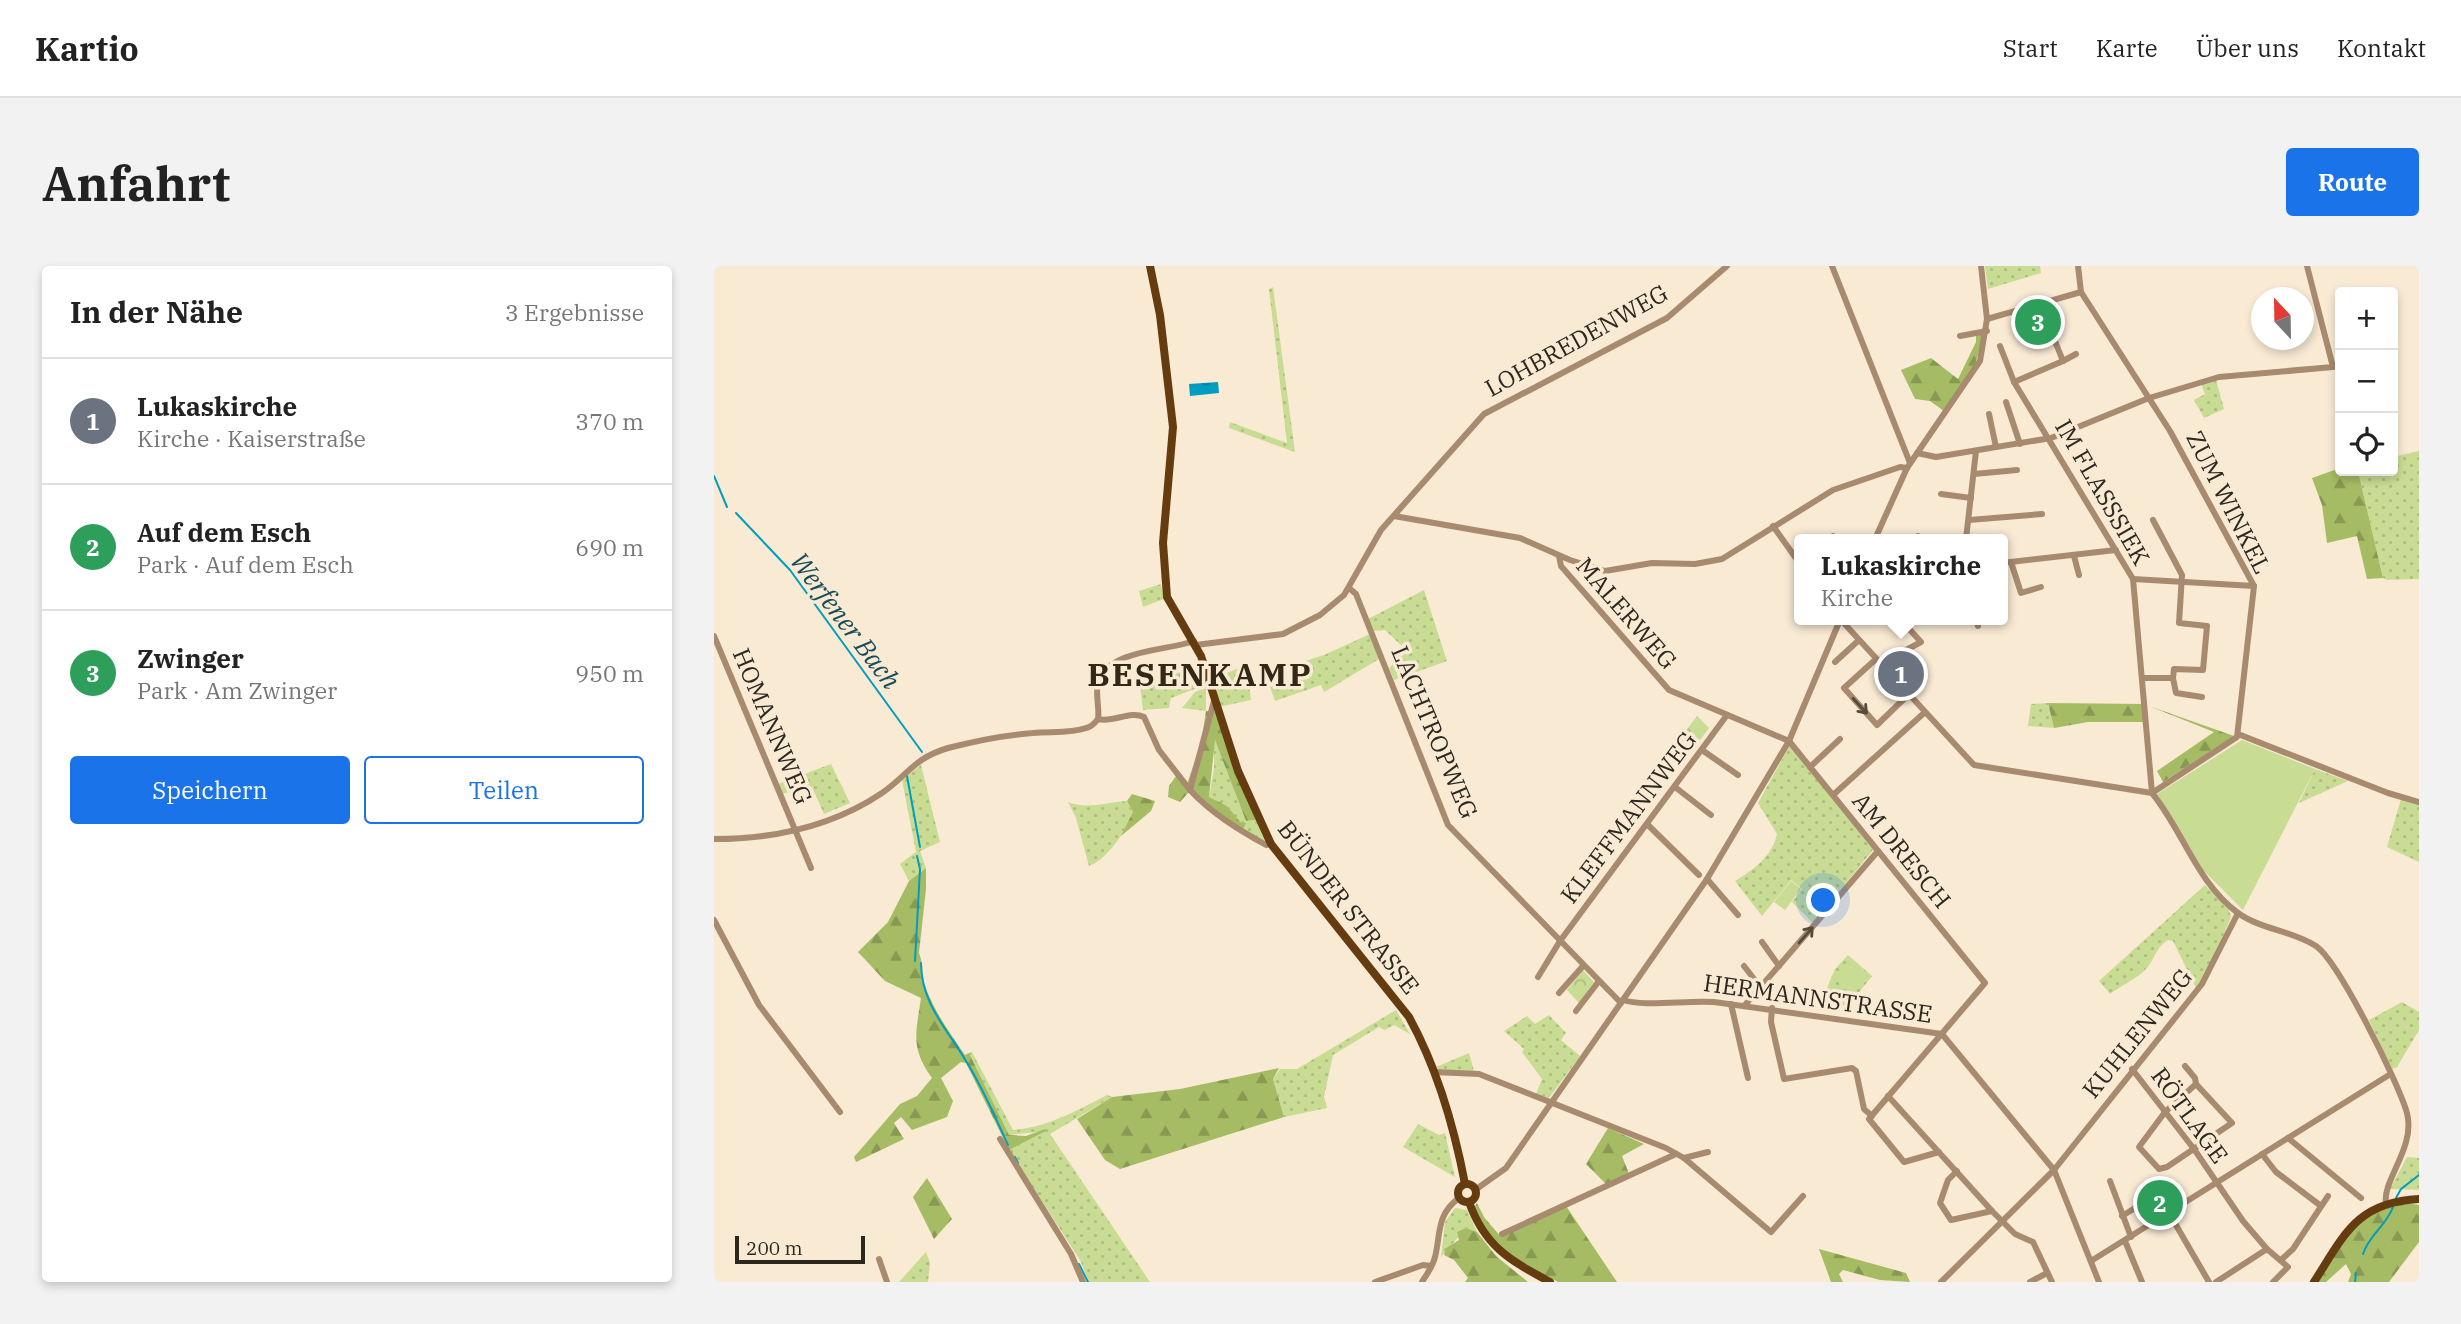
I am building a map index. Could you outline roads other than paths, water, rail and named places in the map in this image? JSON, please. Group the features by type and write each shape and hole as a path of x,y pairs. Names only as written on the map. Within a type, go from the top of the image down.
{"main road":[{"name":"BÜNDER STRASSE","path":"1150,266 1160,314 1172,411 1173,449 1163,543 1164,580 1172,609 1201,656 1243,782 1271,844 1409,1017 1434,1072 1457,1145 1465,1184"},
{"path":"1469,1202 1475,1198 1475,1190 1465,1184 1458,1190 1459,1198 1469,1202 1478,1224 1500,1253 1550,1282"},
{"path":"2314,1282 2352,1225 2365,1213 2391,1202 2419,1199"}],"street":[{"name":"LOHBREDENWEG","path":"1098,719 1099,680 1109,668 1124,659 1195,643 1212,645 1294,631 1334,605 1349,588 1381,530 1493,407 1667,318 1727,266"},
{"path":"1833,266 1908,465"},
{"path":"1877,534 1908,465 1976,369 1987,331 1981,266"},
{"path":"1987,319 2081,292 2078,266"},
{"path":"1918,452 1931,457 2051,438 2150,398 2219,377 2333,367 2307,266"},
{"name":"ZUM WINKEL","path":"2081,292 2150,398 2254,586 2238,734"},
{"path":"2040,304 2063,361"},
{"path":"1960,336 1987,331"},
{"name":"IM FLASSSIEK","path":"2000,346 2014,382 2051,438 2133,579 2144,678 2152,793"},
{"path":"2014,382 2076,354"},
{"path":"2006,402 2020,444"},
{"path":"1989,414 1996,447"},
{"path":"1967,534 1976,451"},
{"path":"1394,516 1520,538 1559,556 1605,570 1661,562 1709,563 1722,559 1833,490 1908,465"},
{"path":"1975,474 2017,470"},
{"path":"1941,494 1971,498"},
{"path":"1969,520 2042,514"},
{"path":"2153,520 2183,581 2179,623 2207,626 2203,670 2174,669 2176,694 2202,697"},
{"path":"1773,526 1794,556"},
{"path":"2008,562 2116,550"},
{"name":"MALERWEG","path":"1559,556 1561,566 1664,685 1789,741"},
{"path":"2074,556 2079,575"},
{"path":"2011,562 2021,593 2041,586"},
{"path":"2133,579 2254,586"},
{"name":"LACHTROPWEG","path":"1349,588 1356,594 1448,825 1583,966 1623,999"},
{"path":"1475,1190 1506,1168 1608,1021 1619,1010 1623,999 1707,879 1789,741 1839,625"},
{"path":"1846,625 1974,765 2152,793 2234,740 2238,734 2388,793 2419,802"},
{"path":"1906,625 1921,642 1878,661 1844,688 1877,724 1908,695"},
{"name":"HOMANNWEG","path":"714,636 811,868"},
{"path":"1835,662 1859,640"},
{"path":"1201,656 1212,645"},
{"path":"2144,678 2173,678"},
{"path":"1190,790 1214,701"},
{"path":"1833,795 1924,713"},
{"path":"714,839 796,831 872,799 925,757 948,748 1029,733 1082,730 1098,719 1111,721 1140,715 1159,750 1190,790 1234,825 1266,845 1271,844"},
{"name":"KLEFFMANNWEG","path":"1560,941 1727,715"},
{"path":"1810,767 1840,739"},
{"name":"AM DRESCH","path":"1789,741 1985,983 1942,1034"},
{"path":"1702,750 1738,775"},
{"path":"1675,787 1711,816"},
{"path":"2152,793 2203,875 2238,913 2305,940 2325,954 2343,979 2408,1121 2401,1160 2386,1191 2391,1202"},
{"path":"1647,824 1699,875"},
{"path":"1745,1006 1878,851"},
{"path":"1707,879 1738,915"},
{"name":"KUHLENWEG","path":"1941,1282 2054,1170 2132,1069 2203,984 2238,913"},
{"path":"714,920 759,1005 840,1112"},
{"path":"1538,977 1560,941"},
{"path":"1762,942 1779,966"},
{"path":"1559,993 1583,966"},
{"path":"1744,966 1760,988"},
{"path":"1576,1011 1599,981"},
{"name":"HERMANNSTRASSE","path":"1623,999 1643,1003 1678,1000 1731,1004 1942,1034 2054,1170 2099,1282"},
{"path":"1731,1004 1748,1078"},
{"path":"1772,1009 1771,1021 1784,1079 1853,1068 1864,1109 1904,1162 1939,1152"},
{"path":"1870,1117 1942,1034"},
{"path":"2185,1066 2195,1078 2196,1084 2232,1123 2159,1169 2139,1147 2165,1112 2196,1084"},
{"name":"RÖTLAGE","path":"2132,1069 2267,1249 2281,1260"},
{"path":"1434,1072 1479,1074 1676,1154 1771,1232 1803,1196"},
{"path":"2091,1261 2389,1075"},
{"path":"1888,1096 1992,1211 2015,1234 2033,1242 2052,1282"},
{"path":"2288,1138 2361,1198"},
{"path":"1000,1139 1071,1254 1083,1282"},
{"path":"1684,1158 1708,1152"},
{"path":"1502,1234 1676,1154"},
{"path":"2262,1154 2276,1172 2321,1206"},
{"path":"1957,1171 1948,1180 1940,1203 1951,1220 1992,1211"},
{"path":"2110,1181 2142,1282"},
{"path":"2273,1282 2288,1267 2281,1260 2292,1249 2328,1196"},
{"path":"1422,1282 1431,1266 1440,1220 1459,1198"},
{"path":"2122,1216 2140,1205"},
{"path":"2169,1213 2209,1282"},
{"path":"2216,1282 2267,1249"},
{"path":"879,1259 887,1282"},
{"path":"1374,1282 1423,1265 1431,1266"},
{"path":"2030,1282 2048,1273"}],"water":[{"path":"1218,382 1219,393 1190,396 1189,384"}],"waterway":[{"name":"Werfener Bach","path":"714,476 727,507"},
{"name":"Werfener Bach","path":"736,513 790,570 922,752"},
{"name":"Werfener Bach","path":"907,776 920,847"},
{"name":"Werfener Bach","path":"915,961 920,869 917,856"},
{"name":"Werfener Bach","path":"921,963 925,991 930,1003 978,1082 1008,1145"},
{"name":"Werfener Bach","path":"1015,1157 1018,1163"},
{"path":"2396,1198 2401,1189 2419,1175"},
{"path":"2363,1254 2393,1207"},
{"name":"Werfener Bach","path":"1079,1264 1088,1282"},
{"path":"2355,1282 2356,1273"}],"place":[{"name":"Zwinger","path":"2038,322"},
{"name":"Lukaskirche","path":"1901,674"},
{"name":"Auf dem Esch","path":"2160,1203"}],"district":[{"name":"BESENKAMP","path":"1200,674"}]}
